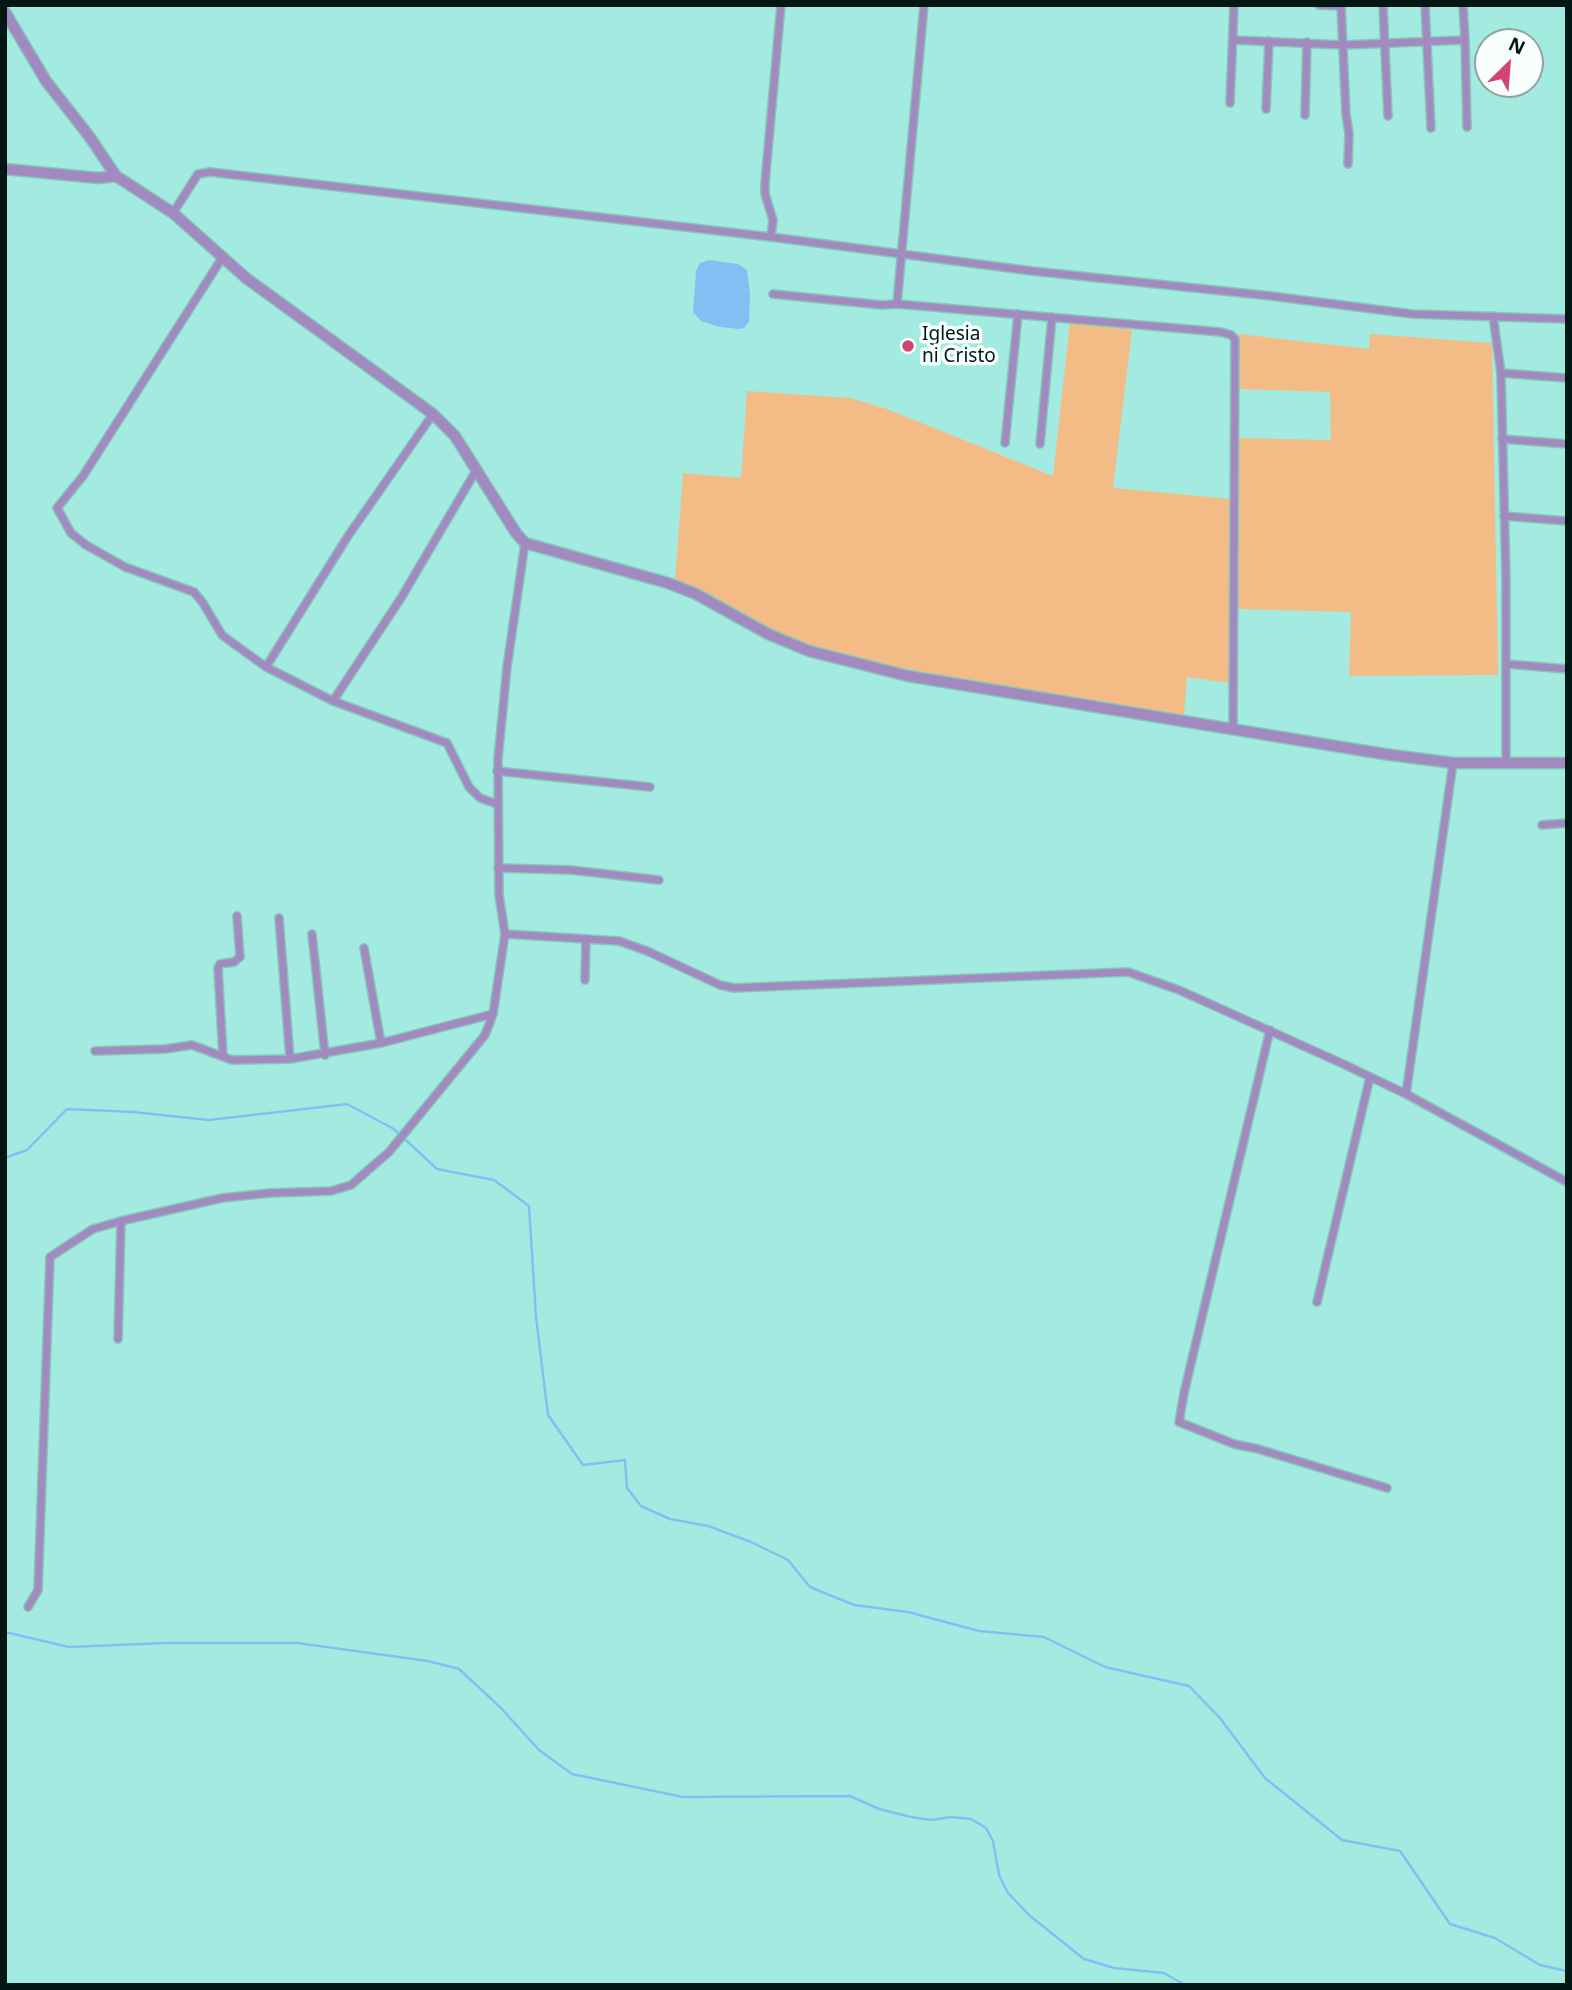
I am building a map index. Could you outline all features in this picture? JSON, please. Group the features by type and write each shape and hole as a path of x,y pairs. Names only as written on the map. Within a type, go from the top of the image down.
{"street":[{"path":"771,237 773,220 765,194 765,183 781,5"},
{"path":"897,304 924,5"},
{"path":"1230,103 1234,5"},
{"path":"1319,5 1341,6 1349,134 1348,164"},
{"path":"1383,5 1388,116"},
{"path":"1425,5 1431,128"},
{"path":"1463,5 1467,127"},
{"path":"5,12 46,80 117,176 173,213 222,258 433,414 455,436 510,524 525,543 668,583 723,607 789,644 908,676 1384,754 1453,762 1567,763"},
{"path":"1233,40 1343,45 1465,40"},
{"path":"1266,109 1269,41"},
{"path":"1305,115 1307,42"},
{"path":"5,169 98,178 117,176"},
{"path":"173,213 198,174 210,172 1412,314 1567,319"},
{"path":"222,258 83,476 57,508 71,533 86,545 125,567 194,592 204,603 222,635 266,667 333,701 447,743 469,786 480,798 497,803"},
{"path":"773,294 1221,332 1236,339 1233,729"},
{"path":"1005,443 1018,314"},
{"path":"1493,316 1501,373 1506,763"},
{"path":"1040,444 1052,317"},
{"path":"1501,373 1567,378"},
{"path":"266,667 348,536 433,414"},
{"path":"1502,439 1567,444"},
{"path":"333,701 401,598 477,469"},
{"path":"1504,516 1567,521"},
{"path":"28,1607 38,1590 50,1257 93,1229 121,1221 222,1198 343,1189 389,1152 479,1045 492,1014 505,934 500,913 497,771 507,667 525,543"},
{"path":"1506,664 1567,669"},
{"path":"1406,1094 1453,762"},
{"path":"497,771 650,787"},
{"path":"1542,825 1567,823"},
{"path":"498,868 571,870 660,880"},
{"path":"223,1056 218,968 220,964 238,960 240,957 237,916"},
{"path":"279,918 290,1059"},
{"path":"312,934 325,1055"},
{"path":"505,934 632,944 734,989 1026,974 1128,972 1179,990 1406,1094 1567,1182"},
{"path":"584,980 586,940"},
{"path":"364,948 381,1043"},
{"path":"95,1051 165,1049 192,1045 232,1060 290,1059 325,1055 381,1043 492,1014"},
{"path":"1270,1030 1179,1422 1234,1444 1387,1488"},
{"path":"1317,1302 1370,1077"},
{"path":"118,1339 121,1221"}],"shaded area":[{"path":"1070,322 1132,330 1113,488 1231,499 1229,683 1187,677 1184,715 1005,688 831,654 801,645 675,580 683,473 741,478 747,391 850,398 887,409 1053,476"},
{"path":"1239,334 1369,349 1370,334 1492,343 1498,675 1349,676 1351,612 1238,609 1239,438 1331,440 1330,392 1239,389"}],"water":[{"path":"709,260 738,264 747,270 749,322 744,328 720,327 701,321 693,312 696,271 700,263"}],"waterway":[{"path":"5,1158 27,1150 67,1109 133,1112 209,1120 347,1104 394,1129 437,1169 494,1180 529,1206 536,1317 548,1415 583,1465 625,1460 627,1488 641,1506 670,1519 708,1526 751,1542 788,1560 810,1587 854,1605 908,1612 979,1631 1044,1637 1105,1667 1189,1686 1220,1718 1265,1778 1342,1840 1400,1851 1450,1924 1495,1938 1540,1965 1567,1971"},
{"path":"5,1632 69,1647 167,1643 297,1643 428,1661 459,1669 501,1708 539,1750 572,1774 683,1797 850,1796 879,1809 911,1817 931,1820 951,1817 971,1819 986,1828 993,1841 999,1875 1008,1893 1029,1915 1084,1959 1114,1968 1164,1973 1185,1985"}],"place":[{"name":"Iglesia ni Cristo","path":"908,346"}]}
